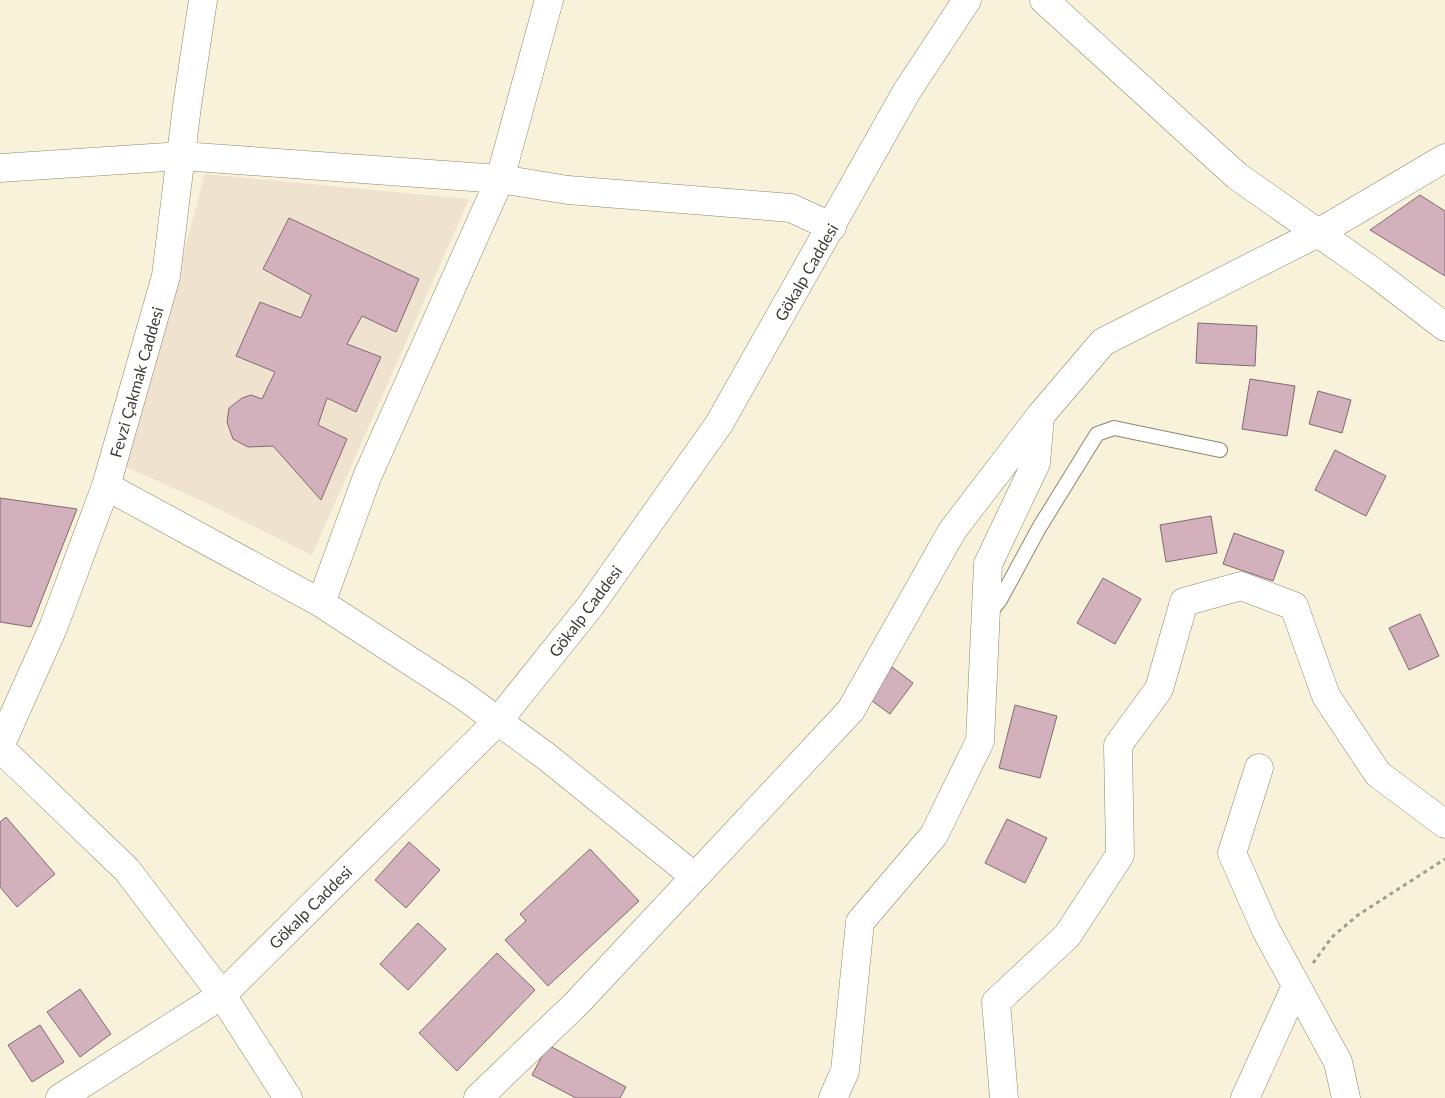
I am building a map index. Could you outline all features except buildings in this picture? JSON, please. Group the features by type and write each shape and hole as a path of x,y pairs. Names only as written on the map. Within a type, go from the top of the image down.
{"street":[{"name":"Fevzi Çakmak Caddesi","path":"0,747 53,628 106,486 166,276 187,106 203,0"},
{"path":"321,603 367,477 500,179 549,0"},
{"name":"Gökalp Caddesi","path":"60,1098 222,995 498,721 592,605 719,424 832,227 907,91 967,0"},
{"path":"1044,0 1237,176 1375,273 1445,327"},
{"path":"0,168 182,156 500,179 568,190 791,208 832,227"},
{"path":"478,1098 577,1003 851,710 952,531 1040,416 1103,342 1318,233 1445,158"},
{"path":"833,1098 845,1071 860,922 934,835 980,741 988,564 1036,463 1040,416"},
{"path":"106,486 321,603 464,696 547,757 695,877"},
{"path":"1004,1098 996,1002 1067,936 1120,855 1118,745 1159,689 1184,602 1241,586 1294,606 1326,696 1378,774 1445,824"},
{"path":"0,747 127,870 222,995 288,1098"},
{"path":"1259,768 1232,853 1266,930 1338,1062 1346,1098"},
{"path":"1245,1098 1296,986"}],"lane":[{"path":"985,618 1000,600 1039,528 1097,434 1114,428 1220,450"}],"path":[{"path":"1296,986 1332,937 1358,915 1445,859"}],"shaded area":[{"path":"205,174 469,199 312,555 200,500 126,467"}]}
